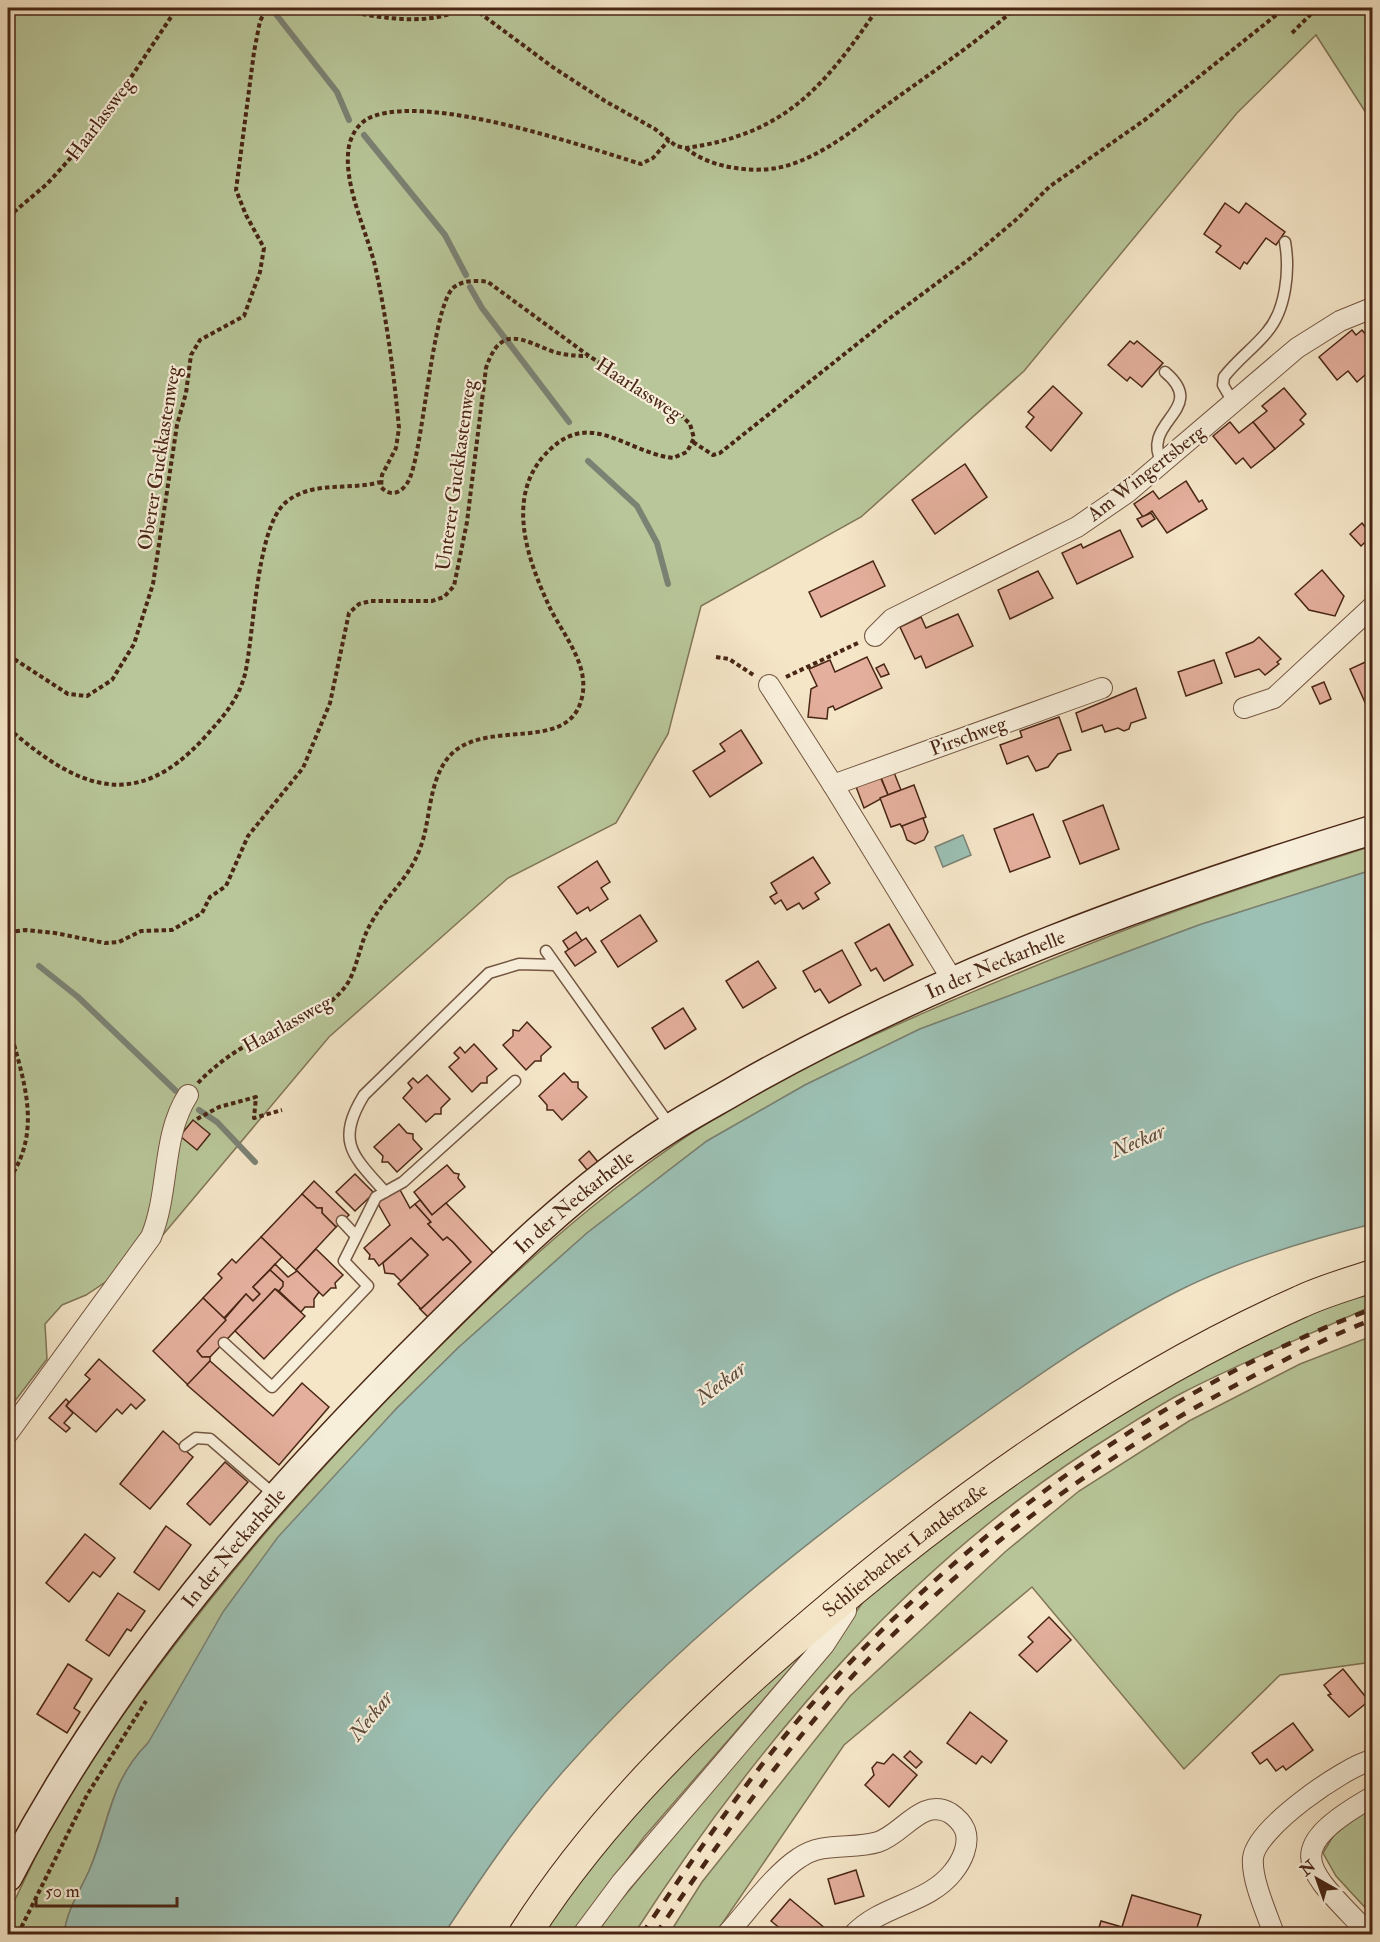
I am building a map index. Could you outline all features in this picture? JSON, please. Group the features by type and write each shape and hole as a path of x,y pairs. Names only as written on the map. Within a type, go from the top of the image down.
{"main road":[{"name":"In der Neckarhelle","path":"8,1877 59,1784 100,1719 177,1616 277,1497 362,1404 467,1298 571,1202 671,1127 837,1035 953,981 1081,929 1372,830"},
{"name":"Schlierbacher Landstraße","path":"525,1935 574,1864 656,1769 758,1670 846,1594 932,1526 1074,1426 1183,1360 1302,1301 1372,1276"}],"street":[{"name":"Am Wingertsberg","path":"874,636 892,619 1077,527 1128,492 1312,337 1340,321 1372,308"},
{"path":"1244,708 1274,698 1372,607"},
{"path":"776,682 833,784 953,981"},
{"name":"Pirschweg","path":"833,784 1102,688"},
{"path":"8,1433 151,1237 158,1215 174,1123 188,1095"},
{"path":"583,1935 636,1865 824,1645 846,1611 846,1594"},
{"path":"1274,1935 1255,1873 1255,1851 1269,1831 1316,1793 1355,1767 1372,1760"},
{"path":"1369,1935 1318,1879 1310,1859 1313,1845 1322,1832 1347,1812 1372,1797"},
{"path":"727,1935 791,1865 807,1853 825,1848 878,1842 927,1810 943,1810 954,1816 963,1825 966,1837 962,1858 951,1874 930,1892 881,1913 854,1935"}],"lane":[{"path":"1233,402 1223,385 1224,377 1267,332 1277,317 1286,279 1288,258 1285,242"},
{"path":"1162,463 1156,444 1158,433 1178,411 1181,404 1178,387 1165,372"},
{"path":"546,951 671,1127"},
{"path":"385,1192 351,1152 349,1130 354,1111 364,1095 489,974 502,967 519,964 555,965"},
{"path":"224,1343 272,1387 368,1286 344,1261 376,1197 403,1182 515,1081"},
{"path":"342,1221 356,1236"},
{"path":"185,1446 196,1437 210,1439 277,1497"}],"path":[{"name":"Haarlassweg","path":"8,217 47,184 96,130 177,8"},
{"name":"Oberer Guckkastenweg","path":"8,654 68,694 87,696 112,680 134,644 153,584 177,425 186,393 191,355 200,340 243,316 260,272 264,248 246,215 236,190 254,52 260,21 267,8"},
{"path":"325,8 403,19 451,14 463,8"},
{"path":"473,8 554,68 669,140 709,162 753,168 777,168 807,157 844,136 974,44 1016,8"},
{"path":"686,148 749,132 795,108 831,74 878,8"},
{"path":"693,442 712,455 720,453 886,321 972,257 1057,182 1146,119 1285,8"},
{"path":"1292,33 1317,8"},
{"path":"8,728 56,765 92,782 112,785 127,784 167,770 197,745 225,716 239,693 245,673 254,599 269,534 282,506 304,491 365,486 380,482 396,448 399,428 376,269 355,200 350,172 349,146 359,125 368,118 386,113 427,112 568,140 641,164 653,158 669,140"},
{"name":"Haarlassweg","path":"188,1095 202,1079 244,1047 321,1008 342,990 354,968 371,923 414,865 436,781 448,758 456,750 478,739 508,733 553,730 576,714 583,693 580,665 550,609 523,530 523,508 528,487 543,458 564,439 582,433 609,435 673,458 684,454 693,442 692,427 683,416 589,356 488,282 479,280 454,287 448,294 440,315 422,432 411,476 402,490 396,494 385,491 380,482"},
{"name":"Unterer Guckkastenweg","path":"8,932 26,930 55,933 105,944 118,942 141,931 172,930 202,913 210,897 226,886 248,836 303,768 330,703 349,613 359,604 371,601 432,601 444,597 454,586 467,522 485,377 489,360 496,347 506,339 516,338 562,354 589,356"},
{"path":"716,657 729,659 776,682 874,636"},
{"path":"8,1023 21,1072 29,1129 27,1145 8,1181"},
{"path":"204,1118 211,1111 256,1096 254,1118 282,1110"},
{"path":"18,1935 82,1805 150,1695"}],"green space":[{"path":"8,8 1372,8 1372,114 1368,116 1316,35 1237,113 1024,371 861,517 701,606 668,734 616,823 508,878 329,1037 146,1255 86,1295 62,1305 45,1324 47,1359 8,1410"},
{"path":"1372,846 1372,870 1199,925 920,1029 805,1085 707,1141 587,1233 459,1347 373,1435 125,1773 111,1804 96,1854 71,1909 64,1934 8,1934 8,1914 47,1833 74,1786 153,1674 237,1566 374,1413 504,1284 590,1208 635,1173 730,1108 843,1049 951,1001 1113,934 1219,896"},
{"path":"1372,1289 1372,1306 1229,1370 1166,1402 1045,1480 975,1534 910,1593 848,1655 790,1721 683,1861 634,1934 596,1934 617,1905 834,1642 874,1587 922,1548 1137,1399 1267,1331"},
{"path":"1372,1336 1372,1662 1280,1675 1184,1769 1032,1587 844,1745 715,1934 669,1934 702,1882 850,1696 1005,1552 1079,1491 1189,1421 1300,1364"},
{"path":"795,1654 802,1655 644,1837 572,1934 543,1934 573,1888 646,1794"},
{"path":"1372,1807 1372,1915 1336,1876 1323,1853 1335,1833"}],"water":[{"path":"963,835 971,855 943,867 935,847"},
{"name":"Neckar","path":"1372,870 1372,1224 1250,1260 1203,1279 1147,1308 1083,1346 1021,1388 833,1524 695,1639 609,1722 534,1806 444,1934 64,1934 71,1909 89,1871 125,1773 148,1743 223,1612 278,1537 396,1409 459,1347 587,1233 707,1141 805,1085 920,1029 1199,925"}],"building":[{"path":"1225,203 1239,213 1246,203 1285,232 1276,245 1266,238 1247,264 1244,262 1240,269 1216,252 1221,246 1204,234"},
{"path":"1352,330 1356,335 1362,330 1372,342 1372,369 1357,382 1348,371 1337,380 1319,357"},
{"path":"1130,341 1134,344 1137,341 1163,363 1142,387 1130,377 1127,381 1108,365"},
{"path":"1053,386 1082,413 1051,451 1026,427 1034,417 1028,412"},
{"path":"1284,388 1306,414 1300,420 1304,424 1275,449 1253,422 1267,411 1262,406"},
{"path":"1230,422 1239,433 1253,422 1275,449 1251,468 1243,458 1236,464 1213,436"},
{"path":"965,464 987,497 935,534 912,500"},
{"path":"1186,481 1199,502 1202,500 1207,509 1167,533 1152,511 1143,517 1134,504 1153,491 1159,499"},
{"path":"1151,513 1155,519 1142,527 1137,519"},
{"path":"1362,523 1372,536 1361,546 1350,534"},
{"path":"1120,530 1133,557 1077,584 1062,553 1081,544 1083,548"},
{"path":"873,561 885,586 821,617 809,592"},
{"path":"1322,570 1344,596 1335,616 1309,610 1295,594"},
{"path":"1038,571 1053,598 1010,619 998,590"},
{"path":"958,614 973,646 926,668 921,656 915,659 900,627 921,617 926,628"},
{"path":"1259,637 1281,659 1277,662 1279,664 1265,675 1259,669 1235,677 1226,653 1253,642"},
{"path":"867,657 882,688 835,710 833,706 828,708 827,719 808,717 811,689 817,686 809,669 830,660 835,672"},
{"path":"1372,659 1372,718 1350,669"},
{"path":"1214,660 1222,683 1186,696 1178,672"},
{"path":"884,664 889,674 881,677 876,668"},
{"path":"1324,682 1331,699 1320,704 1312,687"},
{"path":"1136,688 1146,718 1131,723 1129,729 1124,731 1118,728 1105,732 1102,725 1082,732 1076,713"},
{"path":"1059,717 1071,750 1058,754 1048,767 1036,771 1028,756 1007,764 1000,745 1022,737 1020,731"},
{"path":"741,730 762,763 710,797 693,771 725,751 720,744"},
{"path":"893,770 901,790 888,795 880,775"},
{"path":"879,774 888,795 864,808 855,784"},
{"path":"914,785 926,817 902,827 900,824 891,827 880,798"},
{"path":"1103,805 1119,849 1080,864 1063,821"},
{"path":"1033,814 1050,857 1010,872 994,829"},
{"path":"923,818 928,832 924,840 915,844 907,840 902,826"},
{"path":"813,857 830,883 815,893 819,899 803,909 799,903 787,910 781,900 775,904 770,897 777,893 771,883"},
{"path":"597,861 610,882 601,888 608,899 590,911 588,907 577,914 558,887"},
{"path":"640,915 657,941 618,967 601,941"},
{"path":"889,924 913,965 884,981 876,968 871,971 855,943"},
{"path":"576,932 582,941 569,950 563,941"},
{"path":"586,938 596,952 575,966 565,952"},
{"path":"842,950 861,985 829,1003 820,989 815,992 803,971"},
{"path":"758,961 776,988 743,1008 726,981"},
{"path":"683,1008 696,1029 665,1049 652,1028"},
{"path":"527,1022 551,1047 541,1056 541,1061 535,1061 526,1070 503,1045 513,1036 513,1030 519,1031"},
{"path":"474,1044 497,1069 487,1077 487,1083 481,1083 472,1092 449,1067 459,1058 454,1053 460,1047 465,1053"},
{"path":"564,1073 572,1082 578,1082 578,1088 587,1097 562,1120 553,1110 547,1110 547,1105 539,1096"},
{"path":"427,1075 450,1099 441,1108 441,1114 435,1114 426,1122 403,1098 412,1088 408,1083 413,1078 418,1083"},
{"path":"193,1120 210,1134 197,1150 180,1136"},
{"path":"399,1124 407,1133 413,1134 413,1139 422,1149 397,1172 388,1162 382,1162 383,1156 374,1147"},
{"path":"589,1151 598,1162 588,1171 579,1160"},
{"path":"447,1165 454,1173 459,1174 458,1178 465,1187 432,1215 414,1192"},
{"path":"355,1174 374,1193 355,1211 336,1192"},
{"path":"314,1181 349,1215 336,1227 322,1213 322,1208 317,1208 302,1194"},
{"path":"399,1188 410,1208 415,1204 431,1222 428,1224 443,1240 447,1237 471,1262 421,1309 398,1284 428,1255 411,1238 379,1266 374,1259 369,1259 370,1255 364,1248 390,1225 377,1202"},
{"path":"302,1194 317,1208 322,1208 322,1213 336,1227 296,1270 261,1237"},
{"path":"420,1200 432,1215 446,1203 495,1255 428,1317 419,1308 421,1309 471,1262 453,1242 447,1237 443,1240 428,1224 431,1222 415,1204"},
{"path":"261,1237 282,1257 253,1287 260,1294 253,1301 246,1294 224,1318 203,1298 222,1278 218,1274 232,1259 236,1263"},
{"path":"411,1238 428,1255 401,1281 394,1274 385,1273 383,1263"},
{"path":"316,1249 343,1275 335,1283 336,1288 331,1288 323,1296 296,1270"},
{"path":"275,1264 288,1277 297,1271 319,1292 314,1299 314,1307 305,1307 301,1312 279,1291 283,1282 270,1270"},
{"path":"270,1270 283,1282 283,1286 279,1291 275,1289 210,1357 202,1357 197,1351 246,1294 253,1301 260,1294 253,1287"},
{"path":"275,1289 305,1316 264,1359 235,1331"},
{"path":"203,1298 226,1320 197,1351 202,1357 210,1357 210,1361 188,1385 153,1351"},
{"path":"99,1359 145,1400 136,1409 131,1404 122,1414 117,1409 96,1432 66,1406 90,1379 85,1375"},
{"path":"210,1361 273,1416 302,1383 329,1407 279,1465 187,1385"},
{"path":"66,1399 69,1402 66,1406 73,1413 64,1423 70,1428 66,1432 49,1418"},
{"path":"163,1431 193,1457 150,1509 120,1484"},
{"path":"225,1462 248,1482 210,1525 187,1504"},
{"path":"166,1526 191,1545 159,1590 134,1572"},
{"path":"85,1534 115,1558 100,1577 93,1572 69,1602 46,1583"},
{"path":"118,1593 145,1611 131,1631 127,1629 109,1656 86,1640"},
{"path":"1049,1617 1071,1640 1037,1672 1019,1655 1033,1642 1028,1637"},
{"path":"68,1664 92,1679 74,1708 80,1712 67,1733 37,1714"},
{"path":"1343,1669 1369,1701 1349,1717 1328,1695 1331,1694 1324,1685"},
{"path":"970,1712 1007,1741 991,1763 982,1756 976,1764 947,1743"},
{"path":"1293,1723 1313,1750 1286,1770 1283,1766 1276,1771 1267,1759 1260,1764 1252,1753"},
{"path":"910,1751 922,1762 916,1768 904,1757"},
{"path":"893,1754 917,1775 889,1807 865,1785 874,1775 872,1768 877,1762 884,1764"},
{"path":"856,1870 864,1896 835,1904 828,1879"},
{"path":"1132,1895 1201,1915 1195,1934 1097,1934 1101,1921 1122,1927"},
{"path":"790,1899 826,1929 822,1934 787,1934 771,1921"}],"waterway":[{"path":"271,8 337,92 349,120"},
{"path":"364,135 445,235 466,275"},
{"path":"470,287 482,308 569,422"},
{"path":"588,461 637,506 657,543 668,584"},
{"path":"39,966 78,997 176,1091"},
{"path":"199,1110 217,1122 255,1162"}],"railway":[{"path":"642,1934 723,1817 788,1732 868,1643 931,1584 998,1527 1068,1474 1142,1424 1217,1380 1294,1341 1372,1309"},
{"path":"656,1934 728,1831 805,1730 861,1667 952,1580 1052,1501 1157,1430 1212,1398 1332,1336 1372,1320"}]}
